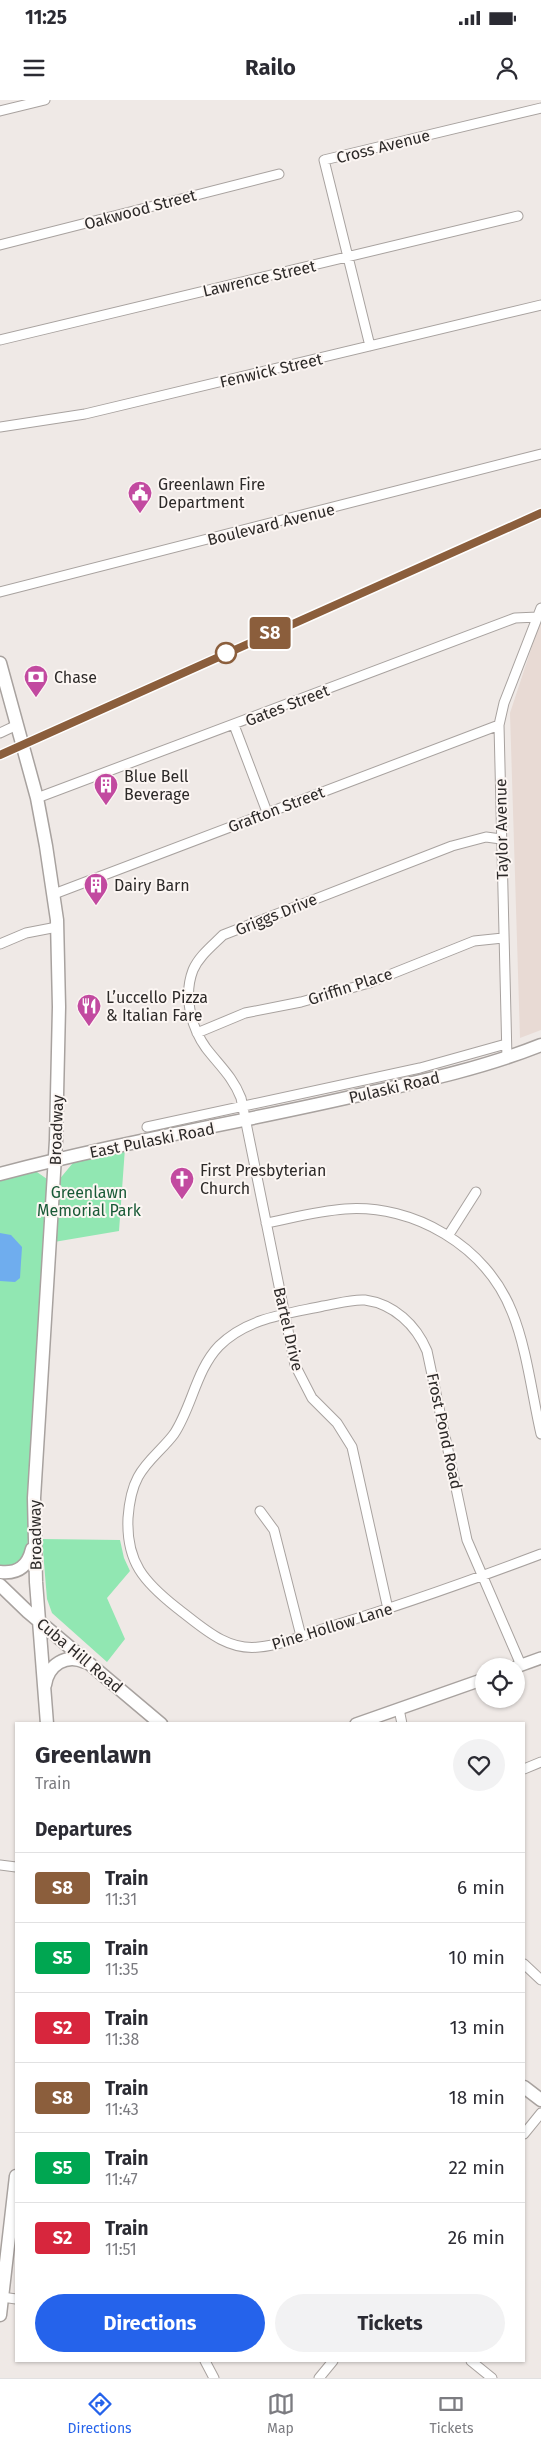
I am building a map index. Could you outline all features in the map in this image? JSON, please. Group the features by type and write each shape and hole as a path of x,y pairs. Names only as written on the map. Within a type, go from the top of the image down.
{"main road":[{"name":"Broadway","path":"0,663 37,798 58,928 59,1007 55,1160 34,1498 38,1621 47,1722"},
{"name":"Pulaski Road","path":"245,1121 461,1072 541,1045"},
{"name":"East Pulaski Road","path":"0,1174 55,1160 245,1121"},
{"path":"0,1572 14,1572 28,1561 35,1532"},
{"name":"Cuba Hill Road","path":"0,1585 38,1621 159,1722"},
{"path":"44,1692 49,1673 60,1661 74,1658 88,1663"},
{"path":"525,2088 541,2100"},
{"path":"0,2315 15,2185"}],"street":[{"path":"0,111 45,100"},
{"name":"Cross Avenue","path":"370,346 324,160 541,108"},
{"name":"Oakwood Street","path":"0,245 106,220 139,208 279,174"},
{"name":"Lawrence Street","path":"0,340 518,216"},
{"name":"Fenwick Street","path":"0,427 85,414 541,305"},
{"name":"Boulevard Avenue","path":"0,592 541,454"},
{"name":"Taylor Avenue","path":"507,1058 499,725 504,703 541,608"},
{"name":"Gates Street","path":"37,798 515,618 538,617"},
{"path":"0,733 17,725"},
{"path":"234,725 267,812"},
{"name":"Grafton Street","path":"54,894 499,725"},
{"name":"Griggs Drive","path":"245,1121 242,1105 232,1078 212,1056 197,1033 190,1012 188,993 193,971 204,953 223,935 452,846 486,837 501,839"},
{"path":"0,944 26,932 58,928"},
{"name":"Griffin Place","path":"197,1033 245,1013 301,1002 369,983 460,945 488,938 503,938"},
{"path":"147,1127 411,1070 465,1057 506,1044"},
{"name":"Bartel Drive","path":"245,1121 295,1365 303,1384 312,1398 337,1423 352,1447 388,1609"},
{"path":"448,1236 476,1192"},
{"path":"266,1223 324,1212 365,1209 407,1216 448,1236 469,1252 488,1272 512,1311 541,1434"},
{"name":"Frost Pond Road","path":"285,1314 364,1300 391,1309 406,1319 420,1334 433,1372 467,1540 516,1658"},
{"name":"Pine Hollow Lane","path":"285,1314 252,1323 238,1331 213,1354 173,1434 148,1462 136,1479 129,1502 129,1548 136,1567 148,1582 166,1599 210,1634 230,1644 242,1647 276,1644 388,1609 541,1554"},
{"path":"260,1512 266,1517 274,1530 301,1636"},
{"path":"525,1664 541,1658"},
{"path":"362,1722 475,1682"},
{"path":"400,1709 402,1722"},
{"path":"525,1769 541,1763"},
{"path":"0,1865 15,1867"},
{"path":"525,1965 541,1980"},
{"path":"525,2133 541,2113"},
{"path":"2,2297 15,2299"},
{"path":"206,2362 214,2378"},
{"path":"319,2378 332,2362"},
{"path":"472,2362 492,2378"}],"shaded area":[{"path":"541,619 541,1030 520,1038 510,713"}],"green space":[{"name":"Greenlawn Memorial Park","path":"125,1148 119,1231 54,1242 58,1181 77,1158"},
{"path":"34,1170 47,1179 27,1556 23,1563 0,1569 0,1180"},
{"path":"42,1539 120,1540 124,1558 130,1571 107,1598 125,1639 107,1662 52,1613 47,1599"}],"water":[{"path":"0,1233 11,1235 22,1247 20,1278 15,1282 0,1281"}],"railway":[{"path":"0,755 541,513"}],"train":[{"name":"S8","path":"0,755 541,513"}],"place":[{"name":"Greenlawn Fire Department","path":"140,514"},
{"name":"Chase","path":"36,698"},
{"name":"Blue Bell Beverage","path":"106,806"},
{"name":"Dairy Barn","path":"96,906"},
{"name":"L’uccello Pizza & Italian Fare","path":"89,1027"},
{"name":"First Presbyterian Church","path":"182,1200"}]}
